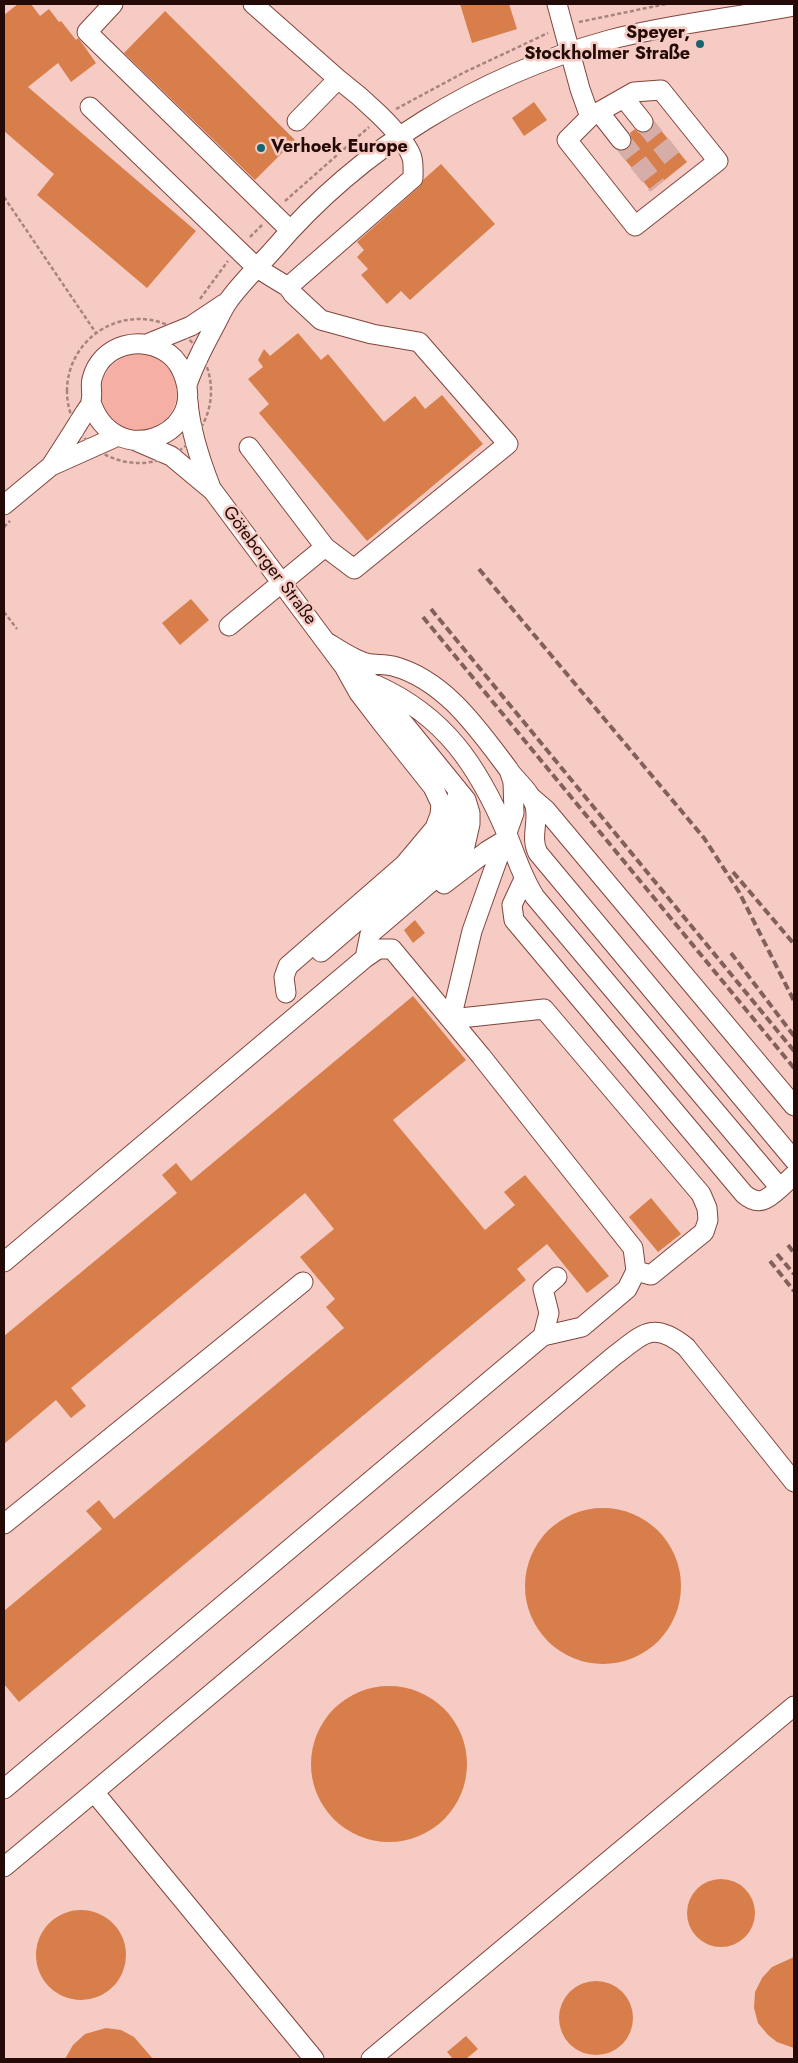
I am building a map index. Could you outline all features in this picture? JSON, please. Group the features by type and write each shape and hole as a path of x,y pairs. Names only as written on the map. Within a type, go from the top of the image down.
{"street":[{"path":"113,4 88,32 290,230"},
{"path":"252,4 353,91 399,136 412,156 413,178 288,287"},
{"path":"557,4 580,89 595,114 622,140"},
{"path":"4,505 50,466 93,446 127,438 154,438 170,430 184,411 187,392 200,352 229,301 290,230 317,202 347,175 399,136 444,108 496,82 608,40 662,28 794,6"},
{"path":"297,122 338,79"},
{"path":"661,90 718,161 663,193 634,226 567,140 595,114 624,98 634,92 661,90"},
{"path":"624,98 643,122"},
{"path":"90,107 257,268 288,287 321,320 372,334 419,342 508,444 354,570 325,548 249,447"},
{"path":"147,344 180,331 201,320 229,301"},
{"path":"127,438 101,423 91,402 92,378 104,358 113,350 124,345 136,343 162,349 174,358 183,370 187,392"},
{"name":"Göteborger Straße","path":"187,392 189,419 202,430 201,462 213,491"},
{"path":"50,466 91,402"},
{"name":"Göteborger Straße","path":"127,438 171,456 213,491 343,665 376,715 433,787 441,804 435,828 404,865 288,966 284,977 288,1022"},
{"path":"229,626 325,548"},
{"path":"325,641 355,658 367,663 392,666 435,687 459,708 532,798 546,810 794,1106"},
{"path":"343,665 370,682 390,691 429,717 452,739 487,791 524,879 535,897 780,1188"},
{"path":"365,958 370,934 439,875 465,846 468,836 470,812 466,800 370,682"},
{"path":"451,1018 472,931 514,812 513,782 509,770"},
{"path":"286,993 294,977 427,862 443,844 456,826 459,809 457,796 450,781"},
{"path":"532,798 535,807 534,845 538,853 794,1160"},
{"path":"4,1789 543,1336 582,1327 627,1289 636,1271 633,1248 451,1018 392,949 392,931 400,922 432,893 506,837"},
{"path":"524,879 512,905 511,913 514,920 744,1194 750,1200 759,1201 771,1196 794,1175"},
{"path":"4,1262 365,958 378,949 392,949"},
{"path":"451,1018 544,1009 701,1194 707,1208 708,1220 704,1232 651,1275 636,1271"},
{"path":"543,1336 548,1313 543,1289 556,1277"},
{"path":"4,1524 303,1282"},
{"path":"4,1867 639,1337 656,1332 664,1332 686,1348 794,1482"},
{"path":"371,2059 794,1706"},
{"path":"94,1792 314,2059"}],"path":[{"path":"4,198 96,333"},
{"path":"146,318 162,322 180,331 191,340 207,365 212,394 202,430 188,445 171,456 150,462 128,462 107,456 84,437 76,426 70,410 67,393 74,359 96,333 111,324 128,319 146,318"},
{"path":"4,612 17,629"}],"shaded area":[{"path":"139,354 153,357 166,365 174,378 177,392 174,406 166,419 153,427 139,430 125,427 112,419 104,406 101,392 104,378 112,365 125,357"}],"building":[{"path":"18,4 31,4 40,16 49,9 76,40 78,38 96,63 71,82 58,63 28,87 196,231 147,288 37,195 54,174 4,131 4,15"},
{"path":"460,4 509,4 517,29 472,43"},
{"path":"165,11 295,140 255,180 124,53"},
{"path":"534,102 547,120 524,136 512,118"},
{"path":"654,122 687,162 651,191 618,151 628,148 632,139 630,133 635,129 639,133 645,133 650,130"},
{"path":"441,164 495,224 410,300 401,291 387,304 361,275 368,269 357,257 364,250 357,242 420,186 424,179"},
{"path":"298,333 321,360 328,354 384,422 415,396 425,409 442,395 483,444 367,541 259,413 269,404 248,379 263,367 258,360 264,349 270,356"},
{"path":"191,599 209,620 180,645 162,623"},
{"path":"415,920 425,933 413,943 404,930"},
{"path":"413,996 466,1060 393,1120 485,1230 515,1205 504,1192 525,1175 609,1276 587,1293 547,1244 517,1269 526,1280 19,1702 4,1684 4,1611 102,1529 86,1511 99,1500 114,1519 344,1328 326,1307 335,1299 300,1257 334,1229 305,1193 71,1388 86,1406 71,1418 56,1400 4,1444 4,1336 177,1193 162,1175 176,1163 191,1181"},
{"path":"651,1198 681,1234 658,1252 629,1217"},
{"path":"603,1508 633,1514 646,1521 658,1531 668,1543 675,1556 681,1586 675,1616 668,1629 658,1641 646,1651 633,1658 603,1664 573,1658 560,1651 548,1641 538,1629 531,1616 525,1586 531,1556 538,1543 548,1531 560,1521 573,1514"},
{"path":"389,1686 419,1692 432,1699 444,1709 454,1721 461,1734 467,1764 461,1794 454,1807 444,1819 432,1829 419,1836 389,1842 359,1836 346,1829 334,1819 324,1807 317,1794 311,1764 317,1734 324,1721 334,1709 346,1699 359,1692"},
{"path":"721,1879 734,1882 745,1889 752,1900 755,1913 752,1926 745,1937 734,1944 721,1947 708,1944 697,1937 690,1926 687,1913 690,1900 697,1889 708,1882"},
{"path":"81,1910 98,1913 113,1923 123,1938 126,1955 123,1972 113,1987 98,1997 81,2000 64,1997 49,1987 39,1972 36,1955 39,1938 49,1923 64,1913"},
{"path":"794,1957 794,2048 777,2042 768,2035 758,2023 754,2008 755,1992 762,1978 772,1967"},
{"path":"596,1981 617,1987 627,1997 633,2018 627,2039 617,2049 596,2055 575,2049 565,2039 559,2018 565,1997 575,1987"},
{"path":"106,2028 121,2030 134,2037 153,2059 65,2059 73,2045 85,2034"},
{"path":"466,2036 478,2049 466,2059 453,2059 447,2052"}],"tunnel":[{"path":"643,122 672,158"},
{"path":"621,140 657,186"}],"railway":[{"path":"479,569 704,838 739,892 794,1001"},
{"path":"431,609 794,1051"},
{"path":"423,617 794,1068"},
{"path":"733,872 794,944"},
{"path":"731,953 794,1036"},
{"path":"788,1245 794,1253"},
{"path":"777,1254 794,1274"},
{"path":"770,1261 794,1291"}],"place":[{"name":"Speyer, Stockholmer Straße","path":"700,44"},
{"name":"Verhoek Europe","path":"261,148"}]}
